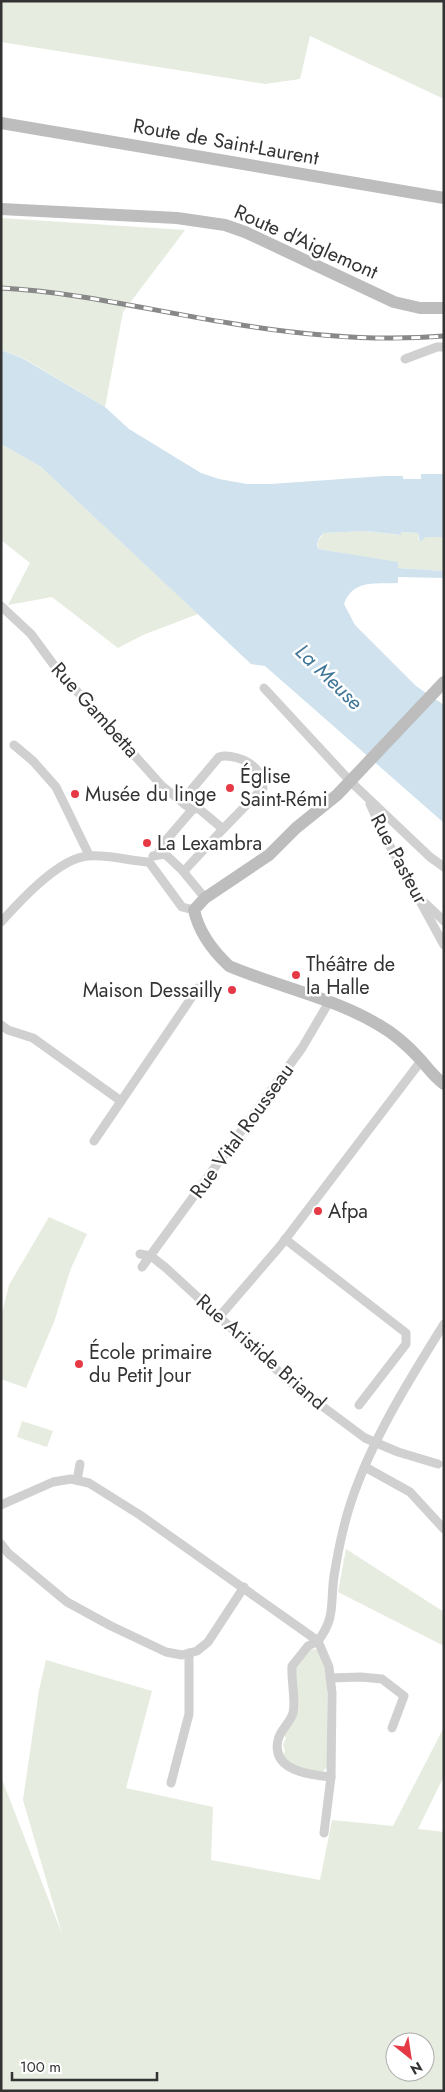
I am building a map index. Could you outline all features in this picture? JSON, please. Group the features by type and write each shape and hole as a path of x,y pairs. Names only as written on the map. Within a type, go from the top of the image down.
{"street":[{"name":"Route de Saint-Laurent","path":"1,123 444,198"},
{"name":"Route d'Aiglemont","path":"1,209 177,218 225,225 245,232 394,302 420,308 444,308"},
{"path":"405,358 437,347 444,347"},
{"name":"Rue Gambetta","path":"1,606 31,634 56,668 162,786 192,810 198,808 223,829"},
{"path":"1,922 21,900 53,873 77,858 89,855 149,862 182,906 199,904 269,854 296,828 355,778 442,684"},
{"path":"264,688 355,778 368,799 430,857 444,867"},
{"path":"14,745 33,761 56,788 89,855"},
{"path":"184,804 192,789 219,757 225,755 253,765 261,777 263,788 184,872"},
{"name":"Rue Pasteur","path":"368,799 385,837 444,945"},
{"path":"158,854 162,845 192,810"},
{"path":"149,862 151,857 165,854 184,872 199,904 203,935 228,966 329,1002 379,1025 421,1061 444,1084"},
{"path":"419,898 444,921"},
{"path":"94,1141 198,988"},
{"name":"Rue Vital Rousseau","path":"142,1267 302,1048 329,1002"},
{"path":"1,1025 8,1030 33,1038 121,1102"},
{"path":"219,1317 285,1239 421,1061"},
{"path":"285,1239 406,1333 406,1344 359,1405"},
{"path":"140,1254 151,1256"},
{"name":"Rue Aristide Briand","path":"151,1256 291,1384 365,1438 438,1464"},
{"path":"331,1777 306,1774 292,1769 283,1762 277,1750 278,1740 293,1713 292,1666 308,1646 318,1641 328,1628 331,1618 333,1584 339,1545 351,1502 375,1443 444,1324"},
{"path":"77,1480 80,1464"},
{"path":"365,1468 410,1492 444,1529"},
{"path":"1,1505 53,1482 71,1479 89,1483 140,1515 318,1641 326,1656 330,1678 331,1777 324,1833"},
{"path":"1,1544 8,1553 67,1602 111,1626 166,1652 182,1655 197,1650 208,1642 244,1587"},
{"path":"171,1783 189,1714 189,1653"},
{"path":"330,1678 361,1677 382,1679 404,1696 392,1728"}],"shaded area":[{"path":"1,1 444,1 444,99 310,36 300,79 265,84 1,42"},
{"path":"1,218 185,230 123,312 105,407 23,358 1,350"},
{"path":"1,444 40,466 198,614 143,635 118,648 52,597 8,605 30,563 1,540"},
{"path":"366,531 400,535 401,532 418,533 419,541 426,537 444,537 444,571 398,568 398,563 318,549 318,541 324,533"},
{"path":"49,1217 87,1234 71,1268 54,1322 26,1388 1,1379 1,1317 9,1285"},
{"path":"22,1421 53,1431 47,1447 17,1437"},
{"path":"346,1549 444,1612 444,1646 338,1592"},
{"path":"316,1649 319,1652 327,1676 327,1767 321,1774 293,1767 281,1756 285,1752 283,1744 286,1738 283,1733 292,1719 294,1667 310,1650"},
{"path":"46,1660 152,1691 126,1788 213,1807 211,1860 320,1880 332,1820 393,1826 444,1727 444,1776 418,1829 444,1832 444,2091 1,2091 1,1777 62,1934 23,1800 39,1690"}],"water":[{"name":"La Meuse","path":"1,350 22,358 105,407 129,429 201,473 219,479 247,484 271,484 384,476 403,476 403,479 421,479 421,474 444,474 444,537 426,537 420,542 418,533 401,532 401,535 366,531 324,533 319,538 317,544 318,549 398,562 398,568 444,571 444,578 398,577 398,583 366,584 353,590 344,604 355,625 416,686 444,705 444,823 265,666 251,664 40,466 1,444"}],"railway":[{"path":"1,288 58,293 229,323 309,334 363,338 444,336"}],"place":[{"name":"Église Saint-Rémi","path":"230,788"},
{"name":"Musée du linge","path":"75,794"},
{"name":"La Lexambra","path":"147,843"},
{"name":"Théâtre de la Halle","path":"296,975"},
{"name":"Maison Dessailly","path":"232,990"},
{"name":"Afpa","path":"318,1211"},
{"name":"École primaire du Petit Jour","path":"79,1364"}]}
